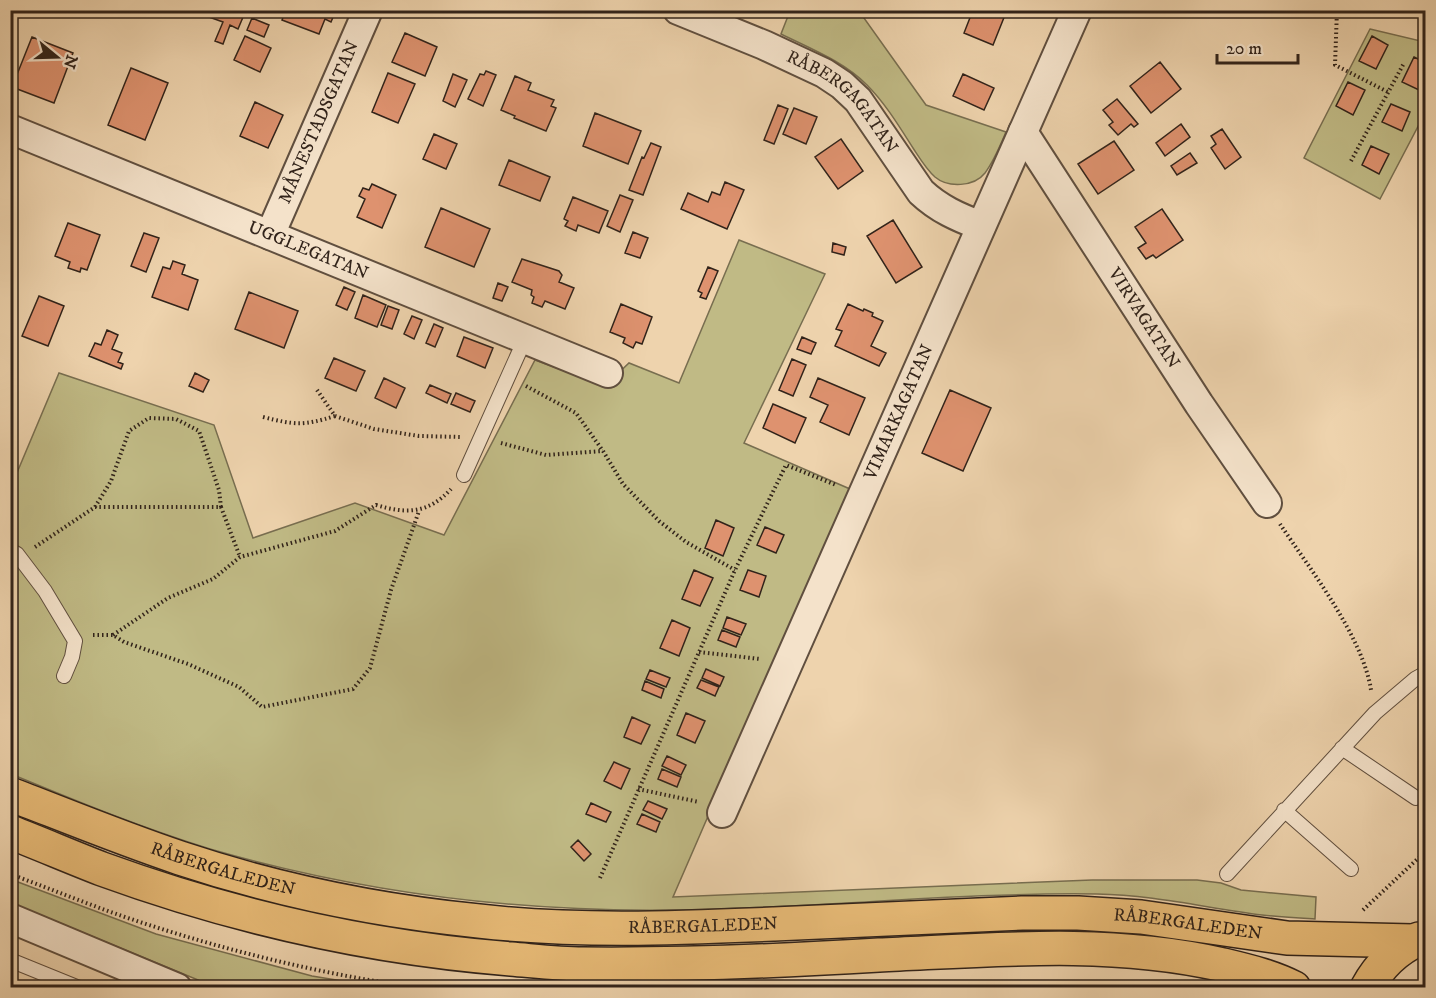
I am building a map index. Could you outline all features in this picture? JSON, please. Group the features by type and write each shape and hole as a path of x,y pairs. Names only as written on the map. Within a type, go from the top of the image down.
{"main road":[{"name":"RÅBERGALEDEN","path":"10,794 159,851 245,877 390,909 479,921 668,929 1022,913 1078,913 1141,917 1287,938 1419,939"},
{"name":"RÅBERGALEDEN","path":"10,832 103,869 235,911 305,929 382,944 462,954 579,964 666,964 744,963 1020,948 1076,948 1136,951 1194,959 1262,975 1294,987"},
{"path":"1367,987 1386,960 1419,939"}],"street":[{"name":"MÅNESTADSGATAN","path":"270,235 368,10"},
{"name":"RÅBERGAGATAN","path":"678,10 764,45 824,73 842,85 864,108 921,192 948,213 981,226"},
{"name":"VIMARKAGATAN","path":"723,810 1077,10"},
{"name":"UGGLEGATAN","path":"10,129 608,373"},
{"name":"VIRVAGATAN","path":"1023,132 1192,394 1267,503"},
{"path":"10,918 177,987"}],"lane":[{"path":"464,475 525,339"},
{"path":"14,552 45,591 75,641 72,657 63,676"},
{"path":"1227,874 1375,713 1425,673"},
{"path":"1342,748 1416,798"},
{"path":"1284,810 1351,869"},
{"path":"10,960 79,987"}],"path":[{"path":"1337,10 1335,65 1388,92"},
{"path":"1351,161 1404,63"},
{"path":"509,376 576,412 622,484 659,522 686,542 735,570"},
{"path":"317,390 334,416"},
{"path":"263,417 286,423 309,424 334,416 374,429 419,436 481,437 546,455 603,451"},
{"path":"14,552 41,544 95,507 111,481 129,431 149,418 176,419 199,431 219,490 220,507 240,556"},
{"path":"600,878 735,570 786,465 862,496"},
{"path":"419,511 390,590 370,668 353,689 262,707 239,687 188,664 124,642 113,635 168,598 213,579 240,556 335,531 376,505 393,510 419,511 443,497 464,475"},
{"path":"1267,503 1341,615 1369,673 1375,713"},
{"path":"95,507 220,507"},
{"path":"699,652 788,662"},
{"path":"638,789 723,810"},
{"path":"1358,916 1425,851"},
{"path":"10,874 122,916 219,946 310,969 378,982 420,987"}],"shaded area":[{"path":"790,11 859,11 926,105 1006,132 985,173 974,181 961,184 947,183 935,177 923,163 886,107 867,85 837,62 781,34"},
{"path":"1370,29 1425,42 1425,113 1380,199 1304,158"},
{"path":"739,240 825,274 744,443 850,489 673,897 1092,880 1197,880 1221,883 1241,890 1316,897 1315,919 1262,915 1159,899 1097,894 990,896 671,910 613,910 496,903 380,888 266,864 159,832 11,774 11,487 59,373 214,425 253,538 355,503 444,535 535,360 605,386 629,363 679,383"},
{"path":"10,879 156,934 312,976 379,987 215,987 11,903"}],"building":[{"path":"212,10 246,10 238,29 230,25 223,44 215,41 223,22 209,17"},
{"path":"286,10 336,10 331,22 325,19 319,34 282,20"},
{"path":"973,10 1007,10 993,45 964,33"},
{"path":"252,18 269,25 264,37 247,30"},
{"path":"405,33 437,47 425,76 392,62"},
{"path":"245,36 271,48 260,72 234,60"},
{"path":"1372,36 1388,45 1376,69 1359,61"},
{"path":"32,37 73,53 54,103 12,87"},
{"path":"1414,57 1426,63 1426,76 1419,90 1402,82"},
{"path":"1160,62 1181,89 1151,113 1130,86"},
{"path":"131,68 168,83 145,140 108,125"},
{"path":"486,71 496,75 483,106 468,99 480,74 484,75"},
{"path":"388,73 415,84 398,123 372,112"},
{"path":"453,74 467,80 455,107 443,101"},
{"path":"963,74 994,88 984,110 953,96"},
{"path":"515,76 531,83 528,90 554,100 551,106 556,108 546,131 501,110"},
{"path":"1348,82 1365,90 1353,115 1336,106"},
{"path":"1117,99 1138,124 1134,127 1131,124 1118,135 1109,125 1113,122 1103,110"},
{"path":"255,102 283,115 268,148 240,136"},
{"path":"1391,104 1410,112 1402,131 1382,122"},
{"path":"778,105 788,109 774,144 764,140"},
{"path":"794,108 817,117 806,144 783,134"},
{"path":"595,113 641,131 628,164 583,146"},
{"path":"1181,124 1190,137 1165,156 1156,143"},
{"path":"1222,129 1241,157 1225,169 1211,148 1216,144 1211,136"},
{"path":"434,134 457,144 446,169 423,159"},
{"path":"841,139 863,171 838,189 815,157"},
{"path":"1114,141 1134,170 1098,194 1078,164"},
{"path":"651,143 661,147 643,195 629,190 642,157 644,158"},
{"path":"1371,146 1389,154 1379,174 1362,165"},
{"path":"1190,153 1197,163 1177,175 1171,166"},
{"path":"509,160 550,177 540,201 499,185"},
{"path":"725,182 744,190 727,229 681,209 688,193 708,202 712,192 720,195"},
{"path":"372,184 396,195 382,228 357,217 365,199 359,196 363,188 369,190"},
{"path":"620,195 633,200 620,232 607,226"},
{"path":"573,197 608,211 599,233 578,225 576,231 565,226 568,221 564,219"},
{"path":"441,208 490,229 474,267 425,247"},
{"path":"1162,209 1183,240 1156,258 1153,255 1146,259 1138,248 1146,243 1135,227"},
{"path":"893,220 922,267 896,283 867,236"},
{"path":"68,223 100,235 87,270 81,268 80,272 68,268 70,262 55,256"},
{"path":"633,232 648,238 640,258 625,253"},
{"path":"144,233 159,238 146,272 131,266"},
{"path":"833,243 846,247 844,255 832,252"},
{"path":"522,259 559,271 562,275 559,282 574,288 565,309 545,301 542,307 532,303 534,297 531,295 532,290 512,282"},
{"path":"173,261 185,265 182,274 198,280 188,310 152,297 163,267 170,269"},
{"path":"708,267 718,271 706,299 700,297 702,293 698,291"},
{"path":"498,283 508,287 502,301 493,298"},
{"path":"344,287 355,292 347,310 336,305"},
{"path":"249,292 298,311 284,348 235,329"},
{"path":"363,295 386,305 377,327 355,318"},
{"path":"39,296 64,306 48,346 22,336"},
{"path":"621,304 652,317 642,344 636,342 633,348 623,343 625,338 610,332"},
{"path":"848,304 873,313 872,316 883,321 871,346 886,353 879,366 835,346 842,331 836,329"},
{"path":"388,306 399,310 392,329 381,325"},
{"path":"412,316 422,320 414,339 404,334"},
{"path":"434,324 443,328 435,347 426,343"},
{"path":"107,330 118,335 112,349 122,353 118,362 123,364 121,369 89,356 95,343 101,345"},
{"path":"464,337 493,348 485,368 457,356"},
{"path":"802,337 816,343 811,354 797,349"},
{"path":"334,358 365,371 356,391 325,378"},
{"path":"792,359 806,365 793,396 779,390"},
{"path":"195,373 209,380 203,392 189,386"},
{"path":"384,378 405,388 396,408 375,398"},
{"path":"818,378 865,398 849,435 820,422 828,405 810,397"},
{"path":"430,385 451,394 447,403 426,393"},
{"path":"950,390 991,408 963,471 922,453"},
{"path":"456,393 475,401 470,412 451,404"},
{"path":"773,404 806,418 795,443 763,428"},
{"path":"716,520 734,528 723,556 705,548"},
{"path":"765,527 784,535 776,553 757,545"},
{"path":"694,570 713,578 700,606 682,599"},
{"path":"748,570 766,576 759,597 740,590"},
{"path":"727,617 746,624 741,635 723,628"},
{"path":"672,620 690,628 679,656 660,648"},
{"path":"722,630 740,637 736,647 718,640"},
{"path":"706,669 724,677 720,686 702,678"},
{"path":"650,670 670,678 666,687 646,679"},
{"path":"701,680 719,687 715,696 697,688"},
{"path":"645,681 664,689 661,698 642,690"},
{"path":"686,713 705,721 695,743 677,735"},
{"path":"632,717 650,725 641,744 624,737"},
{"path":"667,756 686,765 681,775 662,766"},
{"path":"614,762 630,769 621,789 604,781"},
{"path":"662,769 681,777 677,787 658,779"},
{"path":"648,801 667,809 662,819 643,810"},
{"path":"591,803 611,812 606,822 586,814"},
{"path":"642,814 660,822 656,832 637,824"},
{"path":"578,840 591,854 584,861 571,847"}]}
